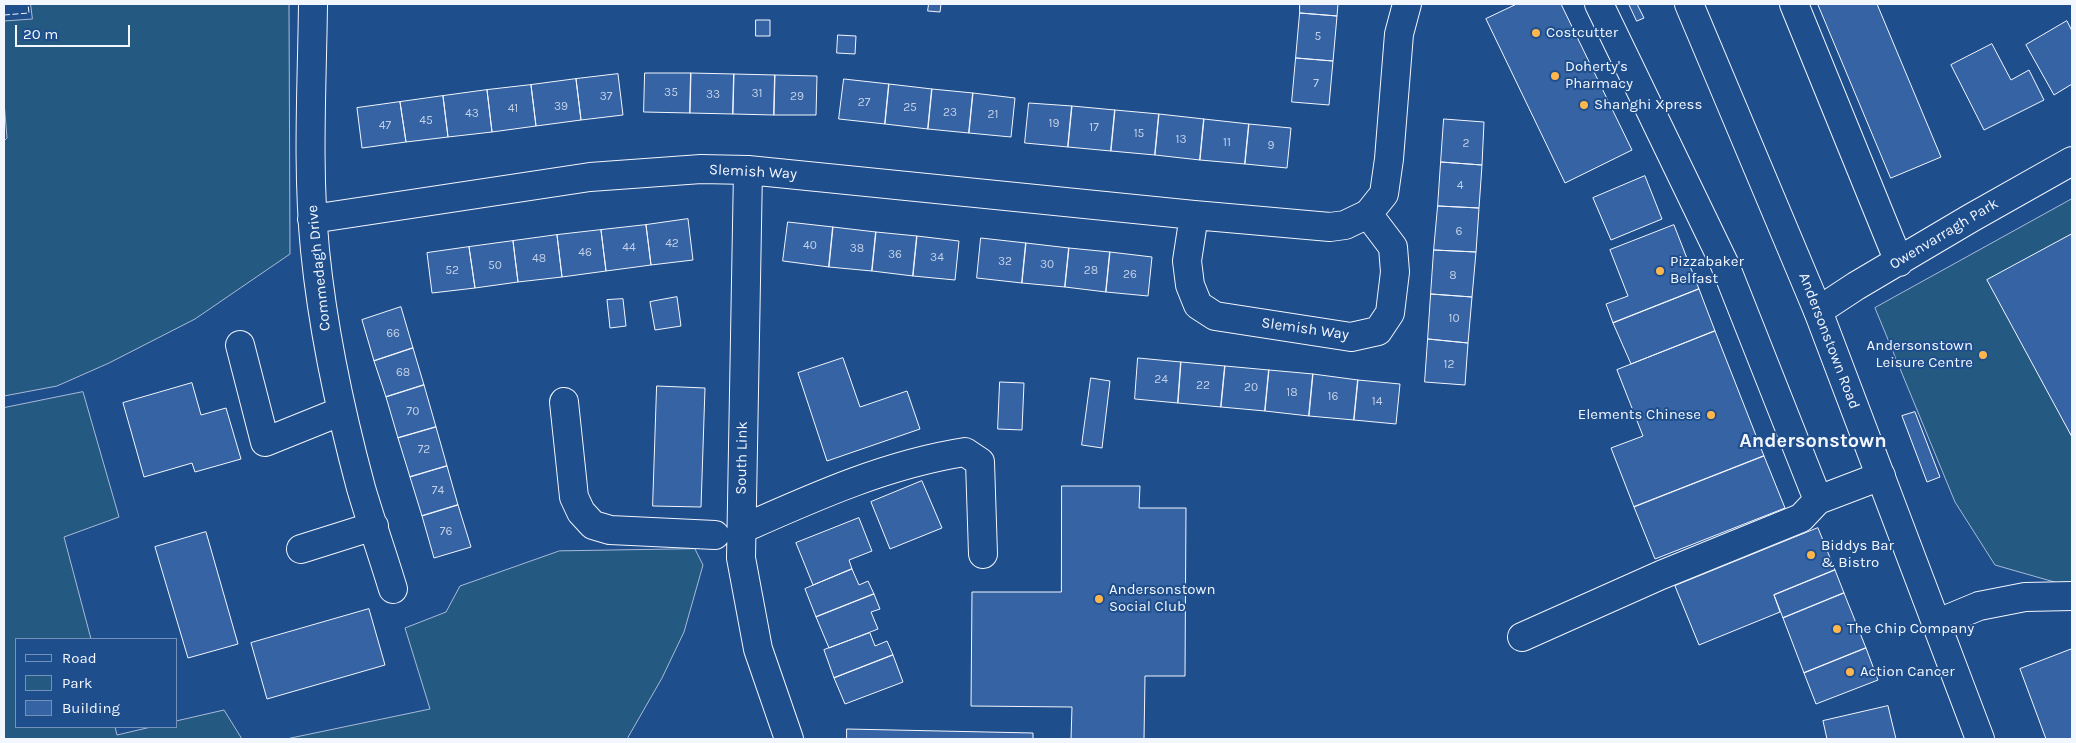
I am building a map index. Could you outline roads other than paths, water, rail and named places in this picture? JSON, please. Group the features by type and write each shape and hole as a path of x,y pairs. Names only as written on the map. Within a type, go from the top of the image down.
{"street":[{"name":"Commedagh Drive","path":"313,4 310,187 312,219 329,350 362,490 393,589"},
{"name":"Slemish Way","path":"312,219 590,177 701,169 748,170 1330,227 1345,225 1368,214 1384,194 1389,159 1399,34 1407,4"},
{"path":"1599,4 1725,265 1818,500"},
{"name":"Andersonstown Road","path":"1689,4 1818,311 1938,623 1980,739"},
{"path":"1794,4 1899,262"},
{"name":"Owenvarragh Park","path":"1818,311 1856,286 1971,218 2072,161"},
{"name":"South Link","path":"748,170 741,558 758,648 789,739"},
{"name":"Slemish Way","path":"1194,215 1187,261 1190,285 1198,305 1215,316 1351,337 1378,331 1390,313 1395,272 1393,247 1368,214"},
{"path":"240,345 265,442 342,411"},
{"path":"564,402 574,497 581,512 592,525 610,530 715,534"},
{"path":"742,529 867,476 931,457 965,452 980,462 982,554"},
{"path":"1522,637 1661,575 1801,518 1818,500 1882,476"},
{"path":"301,549 374,526"},
{"path":"1938,623 1979,606 2025,597 2072,596"}],"place":[{"name":"Costcutter","path":"1536,33"},
{"name":"Doherty's Pharmacy","path":"1555,76"},
{"name":"Shanghi Xpress","path":"1584,105"},
{"name":"Pizzabaker Belfast","path":"1660,271"},
{"name":"Andersonstown Leisure Centre","path":"1983,355"},
{"name":"Elements Chinese","path":"1711,415"},
{"name":"Biddys Bar & Bistro","path":"1811,555"},
{"name":"Andersonstown Social Club","path":"1099,599"},
{"name":"The Chip Company","path":"1837,629"},
{"name":"Action Cancer","path":"1850,672"}],"district":[{"name":"Andersonstown","path":"1813,441"}]}
